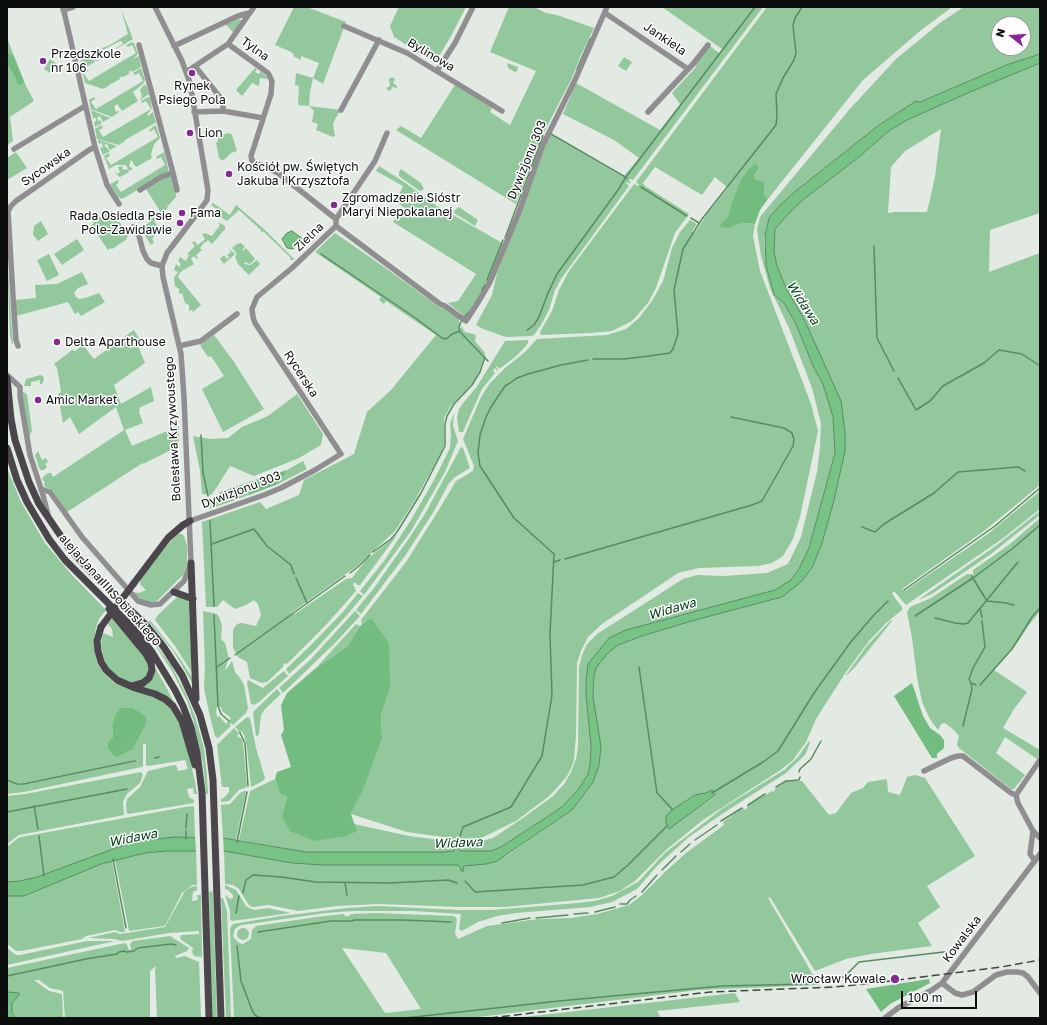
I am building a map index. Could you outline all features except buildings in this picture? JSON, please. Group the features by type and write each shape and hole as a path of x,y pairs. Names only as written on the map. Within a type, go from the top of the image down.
{"main road":[{"name":"aleja Jana III Sobieskiego","path":"7,377 11,419 20,456 29,482 50,521 77,556 146,625 164,646 182,675 196,705"},
{"name":"aleja Jana III Sobieskiego","path":"7,448 17,480 37,520 49,539 61,555 136,631 169,678 183,706 191,727 197,752 202,793"},
{"path":"190,521 168,538 106,619 101,627 97,644 101,662 110,675 117,680 162,697 176,710 182,721 190,744 202,793 206,894 208,1018"},
{"path":"191,563 196,705 209,748 213,794 221,1018"},
{"path":"95,590 100,599 146,654 151,663 151,674 146,681 140,685 129,685"},
{"path":"174,592 193,599"}],"street":[{"path":"73,7 63,8 85,106 95,148 107,185 119,204"},
{"path":"133,226 139,236 140,246 147,259 151,263 162,266 167,253 202,207 207,196 207,183 194,112 192,92 186,72 155,7"},
{"path":"186,72 228,44 254,7"},
{"path":"437,71 455,43 473,7"},
{"name":"Jankiela","path":"607,12 688,69"},
{"name":"Dywizjonu 303","path":"336,226 434,300 466,321 490,282 519,212 542,147 607,12"},
{"path":"174,46 238,16 249,13"},
{"name":"Bylinowa","path":"344,26 406,53 502,110"},
{"path":"341,110 379,40"},
{"name":"Tylna","path":"228,44 271,76 272,89 251,156 252,161 278,173 336,219"},
{"path":"139,45 177,190"},
{"path":"648,112 708,45"},
{"path":"195,66 225,99 223,110"},
{"path":"14,149 85,106"},
{"path":"194,112 223,110 263,118"},
{"name":"Zielna","path":"254,303 258,297 292,268 336,226 336,219 375,161 387,133"},
{"name":"Sycowska","path":"18,346 16,340 8,211 16,201 89,150 95,148"},
{"path":"140,190 161,177 173,173"},
{"name":"Bolesława Krzywoustego","path":"162,266 163,277 179,346 184,397 191,563"},
{"name":"Rycerska","path":"254,303 252,311 255,323 341,454"},
{"path":"179,346 201,341 237,314"},
{"path":"7,377 20,387 26,438 50,521"},
{"name":"Dywizjonu 303","path":"190,521 281,488 341,454"},
{"path":"41,489 50,492 82,537 138,601 146,604 157,605 163,602 186,578 191,563"},
{"path":"177,530 183,529 190,535"},
{"path":"924,771 951,758 963,756 1010,793 1016,795"},
{"path":"1040,760 1016,795 1018,803 1033,831 1040,838"},
{"path":"1033,831 1030,854 1035,861"},
{"name":"Kowalska","path":"886,1018 899,1007 932,990 942,983 1040,854"},
{"path":"942,983 955,993 962,995 972,992 996,974 1017,972 1028,976 1038,987 1040,993"}],"shaded area":[{"path":"294,7 307,7 346,22 323,84 313,78 319,63 301,56 301,60 293,56 294,54 289,51 275,45"},
{"path":"399,7 466,7 435,63 394,37 390,26"},
{"path":"509,7 534,7 546,13 557,15 594,28 572,78 545,130 516,204 396,130 401,126 421,138 455,85 492,108 490,112 510,125 536,71 490,52"},
{"path":"662,7 763,7 633,180 630,179 630,184 627,182 626,183 629,186 561,279 555,290 549,310 534,335 506,337 483,329 476,325 492,295 497,273 543,150 551,135 623,177 639,158 614,140 563,114 576,83 660,130 680,104 672,93 696,67 695,65 710,46 719,53 722,49"},
{"path":"767,7 952,7 920,31 863,80 768,199 764,195 754,175 759,168 758,164 748,169 740,181 728,216 722,222 729,228 739,224 755,224 753,236 760,271 811,404 818,431 800,517 793,539 783,556 772,563 758,566 699,568 678,573 602,624 588,637 577,663 576,735 574,760 572,766 567,776 548,797 516,821 475,841 407,832 351,814 364,788 382,739 381,715 390,689 371,618 362,625 361,620 406,562 456,481 473,471 474,466 463,439 481,397 490,383 505,368 525,352 537,339 607,335 626,329 639,318 652,301 663,281 672,248 680,232 690,220 697,224 692,231 695,233 707,214 728,188 715,177 702,195 655,167 643,183 645,186 689,214 675,233 656,288 648,303 632,321 612,331 541,335 540,332 552,311 559,290 569,271 634,184 639,185 636,182"},
{"path":"964,7 1040,7 1040,54 1009,64 919,102 916,101 879,125 792,194 780,205 769,219 764,239 766,265 774,295 784,303 796,324 814,368 823,384 833,417 835,453 809,548 799,569 791,580 775,590 626,630 609,638 592,659 586,681 591,746 588,774 578,790 562,807 501,847 491,851 473,852 460,851 455,844 454,851 443,852 306,852 239,840 250,791 275,779 280,794 287,797 282,816 356,831 354,824 409,836 471,844 493,838 553,796 565,783 571,772 576,759 578,747 579,667 587,644 597,634 683,579 697,575 723,576 767,573 788,564 801,537 817,472 821,423 812,388 789,328 770,288 761,256 757,229 760,217 849,110 896,59 941,22"},
{"path":"121,9 133,39 116,49 123,44 122,42 120,41 103,50 102,48 128,34"},
{"path":"239,19 242,21 234,33 226,25"},
{"path":"7,38 26,86 34,101 10,117 13,141 7,145"},
{"path":"132,42 134,43 138,54 133,59 139,56 141,67 132,72 131,70 129,74 123,77 122,76 120,79 111,84 110,83 110,85 103,89 85,83 82,71 87,69 88,71 84,74 89,81 136,53 132,45 128,47 126,45"},
{"path":"97,49 99,53 96,55 97,57 101,56 102,58 97,61 79,55"},
{"path":"7,53 13,55 24,82 23,84 20,85 17,83 16,78 7,63"},
{"path":"1040,54 1040,63 909,119 890,130 859,157 804,199 775,229 774,252 777,266 787,290 804,319 841,401 845,432 845,451 834,500 822,543 813,566 801,582 782,597 642,636 618,645 607,654 596,668 594,675 593,697 601,747 599,765 593,782 572,810 497,861 486,864 464,866 464,871 461,871 458,865 323,865 292,863 224,851 167,851 145,853 101,864 24,896 7,896 7,882 37,877 124,845 147,840 175,837 223,838 306,852 443,852 454,851 455,844 460,845 459,850 461,851 491,851 501,847 562,807 578,790 588,774 591,746 586,696 588,664 609,638 626,630 775,590 791,580 799,569 809,548 835,453 833,417 823,384 814,368 796,324 784,303 774,295 766,265 765,235 769,218 792,194 879,125 916,101 920,102 1009,64"},
{"path":"80,56 95,61 95,62 82,69"},
{"path":"624,57 632,62 626,71 618,66"},
{"path":"50,59 57,64 50,73 44,69"},
{"path":"507,63 518,67 517,71 515,72 508,68"},
{"path":"1040,63 1040,213 990,230 989,272 1040,253 1040,485 984,531 902,589 905,591 989,533 1040,491 1040,509 1002,539 906,605 894,591 892,594 902,607 902,610 887,622 869,641 846,672 816,719 806,742 793,760 782,769 703,820 666,850 635,881 620,891 599,898 504,907 379,904 337,906 298,911 269,905 252,907 248,904 239,889 233,885 225,884 224,851 292,863 323,865 458,865 461,871 464,866 506,856 572,810 593,782 599,765 601,747 593,697 594,675 596,668 607,654 618,645 642,636 695,620 776,599 801,582 813,566 822,543 845,451 819,355 804,319 787,290 777,266 774,252 775,229 804,199 859,157 890,130 909,119","holes":["941,129 935,177 927,212 888,213 891,167 905,151","712,790 715,796 668,829 666,816 672,810 695,795"]},
{"path":"141,68 145,80 143,84 133,92 138,101 122,111 117,104 114,107 116,112 119,112 112,117 91,110 89,100 94,97 95,99 91,102 96,109 143,81 139,73 135,75 133,73"},
{"path":"255,68 257,69 255,72 258,74 260,71 268,79 260,78 259,86 252,83 242,96 236,90"},
{"path":"296,73 313,78 309,106 298,105 299,86 295,85"},
{"path":"392,77 395,79 393,83 397,86 397,88 392,87 389,91 386,88 390,86 389,79"},
{"path":"146,85 149,94 140,100 142,97 140,89"},
{"path":"148,97 150,98 152,108 147,115 148,116 153,112 155,123 119,145 97,139 95,129 101,125 103,128 99,130 103,137 151,109 146,101 142,103 141,101"},
{"path":"309,106 341,110 333,124 335,136 333,137 316,130 318,124 312,122 314,111"},
{"path":"91,111 110,118 103,122 100,116 97,118 98,121 100,120 102,123 95,127 94,122 96,121 96,118 93,118"},
{"path":"155,125 160,138 153,147 151,155 152,158 136,167 131,160 129,166 133,169 129,171 126,165 116,165 109,169 104,156 109,153 110,156 106,158 111,165 158,137 154,129 150,132 149,130"},
{"path":"229,133 232,135 237,151 231,153 224,160 221,160 219,158 216,143 218,139 215,137"},
{"path":"98,140 117,146 110,150 107,144 104,145 110,151 103,155 100,148 103,147 102,143 99,144"},
{"path":"16,152 27,168 7,180 7,158"},
{"path":"164,152 169,172 153,181 151,179 151,182 122,199 118,197 110,184 118,180 119,182 116,185 121,192 165,165 161,157 157,159 156,157"},
{"path":"757,163 759,168 754,175 756,180 764,182 764,195 768,199 760,210 755,224 739,224 729,228 720,227 722,222 728,216 740,181 748,169"},
{"path":"124,166 122,167 123,170 127,169 129,172 120,177 116,174 114,170 117,174 120,172 118,167"},
{"path":"379,166 407,184 432,203 504,244 485,289 467,315 463,315 448,303 458,301 476,274 393,222 398,215 403,218 408,210 396,202 403,186 376,171"},
{"path":"401,169 421,183 424,189 420,191 399,176"},
{"path":"168,175 172,177 176,197 167,207 168,208 159,216 157,213 160,211 146,189"},
{"path":"213,203 230,215 236,205 265,230 294,259 290,260 291,258 263,231 261,233 261,230 239,210 227,221 219,216 221,212 211,205"},
{"path":"459,207 478,220 475,226 454,213"},
{"path":"108,211 109,213 112,211 129,236 112,249 111,248 108,250 91,225"},
{"path":"155,215 157,218 154,221 162,232 155,235 152,239 154,242 151,245 142,231 139,231 137,227 138,226 140,229 151,221 150,218"},
{"path":"41,221 48,234 38,241 33,235 34,226"},
{"path":"218,222 225,226 225,229 212,244 208,240 205,243 203,241 205,239 202,234 205,233 212,236 220,225"},
{"path":"292,231 303,239 293,249 287,248 282,239 287,233"},
{"path":"335,233 439,307 448,310 459,319 459,329 462,327 465,332 476,335 475,341 485,353 479,372 472,384 450,407 444,418 444,445 439,457 415,500 395,531 357,566 291,613 295,614 346,579 352,578 367,559 398,534 360,585 357,585 355,582 353,584 356,591 325,626 287,664 284,663 283,667 267,682 262,683 250,678 247,662 238,657 233,648 233,630 237,624 242,623 256,626 261,615 258,604 254,600 235,609 223,600 217,607 206,607 202,522 260,502 266,509 299,495 304,480 354,454 367,412 391,390 436,335 386,301 384,304 379,300 381,297 315,252"},
{"path":"77,239 84,250 62,265 54,254"},
{"path":"194,241 198,245 203,241 204,243 200,248 202,250 196,255 198,258 197,259 194,256 191,259 194,264 184,270 180,268 180,263 178,261 180,257 186,261 189,255 187,254 195,246 192,243"},
{"path":"241,243 245,247 242,250 243,251 246,248 255,259 250,264 245,262 244,264 250,265 257,260 260,264 249,275 238,264 235,256 237,254 232,248"},
{"path":"228,248 235,254 224,264 220,259 224,255 227,259 229,257 227,255 231,252"},
{"path":"49,254 59,275 47,281 37,260"},
{"path":"7,257 13,344 10,335"},
{"path":"176,264 183,270 178,277 201,305 193,312 192,310 189,311 189,305 185,303 182,293 179,294 179,289 175,286 174,278 178,272 174,270"},
{"path":"82,272 88,284 78,288 74,293 76,297 79,299 85,298 99,293 105,302 81,316 78,312 75,314 68,302 16,316 15,300 36,298 35,285 57,284"},
{"path":"134,330 142,343 138,346 145,363 114,385 121,404 151,387 154,401 139,408 143,423 125,430 132,446 179,426 179,446 141,464 67,512 52,490 45,487 45,482 42,479 43,477 48,473 51,473 53,477 124,430 116,407 79,434 70,417 63,423 58,394 61,392 60,385 57,368 54,364 72,350 75,351 83,345 94,359"},
{"path":"214,335 234,362 264,409 223,432 202,389 224,376 211,356 208,357 200,345"},
{"path":"528,340 525,347 514,358 499,369 497,366 497,371 495,368 493,370 495,373 482,389 463,432 459,432 457,418 459,409 476,388 505,341"},
{"path":"40,375 43,376 44,379 42,384 40,384 40,380 31,382 31,386 24,386 26,379"},
{"path":"22,392 27,395 32,430 29,438"},
{"path":"297,394 323,434 321,445 299,458 254,476 230,466 211,495 202,494 200,471 193,436 211,439 228,438 242,427 268,416"},
{"path":"454,413 453,425 458,441 445,472 411,531 364,595 360,591 384,561 411,520 450,448 450,424"},
{"path":"461,447 463,448 470,468 455,477 449,483 434,511 405,556 361,614 356,610 374,588 410,537 426,512"},
{"path":"38,451 42,460 46,458 48,462 45,464 47,467 44,470 40,470 35,455"},
{"path":"303,461 307,469 278,484 287,470"},
{"path":"7,468 21,502 45,543 71,574 106,610 99,619 94,641 97,663 103,672 114,683 162,698 176,713 185,739 197,794 194,794 193,788 187,789 189,797 194,800 194,803 128,814 126,805 127,799 140,787 148,771 174,765 176,765 178,771 188,769 185,760 148,766 146,765 146,744 143,744 142,767 24,792 7,794 7,781 17,784 24,784 135,761 23,783 16,783 7,779","holes":["114,718 146,725 133,749 108,742 113,737 112,725"]},
{"path":"287,470 278,484 249,495 249,482"},
{"path":"249,482 249,495 210,509 208,502 214,500 220,492"},
{"path":"1040,511 1040,515 991,554 932,594 918,600 997,545"},
{"path":"1040,518 1040,611 1015,646 994,670 1027,692 1014,709 1003,728 1040,750 1040,754 1037,759 1005,737 996,753 1025,775 1014,789 1011,789 959,748 957,745 959,736 954,730 945,723 941,724 938,730 930,719 922,702 907,612 910,607 931,598 967,574 971,577 973,575 973,570 1010,544"},
{"path":"178,534 182,534 184,536 187,546 187,565 183,575 157,601 151,603 140,600 133,592 139,593 146,590 140,584 141,579 168,544"},
{"path":"358,593 363,596 313,652 289,674 286,669 343,612"},
{"path":"178,596 187,599 189,603 192,673 175,646 155,620 157,616"},
{"path":"203,611 217,614 219,617 222,625 221,639 225,643 229,659 225,671 232,661 235,672 244,685 248,708 246,713 233,725 231,723 231,726 218,738 215,736 204,688 205,667","holes":["217,706 222,708 222,711 231,718 226,724 219,716 217,717"]},
{"path":"355,611 360,616 337,641 283,693 279,688 311,659"},
{"path":"113,618 144,656 149,666 148,676 142,681 131,683 116,676 104,660 101,644 102,637 103,633 113,637 112,629 108,624"},
{"path":"371,618 389,643 390,689 381,715 382,739 364,788 351,814 357,831 346,836 315,841 290,831 282,816 287,797 280,794 275,779 277,772 291,767 281,735 284,730 281,705 287,693 316,668 348,646 360,626"},
{"path":"150,620 176,653 192,677 192,683 174,652 149,622"},
{"path":"891,620 892,621 856,666 846,675 866,647"},
{"path":"356,624 360,626 348,646 316,668"},
{"path":"149,636 171,665 195,716 204,748 208,794 206,794 203,764 188,703 172,671"},
{"path":"155,668 173,701 159,692 142,687"},
{"path":"284,671 288,676 259,702 254,705 251,704 247,683 248,680 263,688"},
{"path":"912,683 923,716 930,728 944,740 944,748 937,754 937,758 932,758 894,696"},
{"path":"277,689 281,694 265,709 261,715 259,734 256,737 253,712"},
{"path":"120,708 132,708 139,712 146,717 146,725 133,749 116,757 108,749 108,742 113,737 112,725"},
{"path":"247,717 250,718 256,748 265,778 263,781 251,787 247,748 242,731 237,736 242,739 243,743 247,787 239,790 229,801 221,802 221,799 224,798 229,792 229,787 222,787 217,745 234,728 238,732 239,731 235,727"},
{"path":"809,741 810,743 805,755 786,773 689,837 657,866 637,889 612,902 590,907 497,916 478,922 462,931 459,929 461,914 414,911 354,911 326,913 242,925 235,929 233,936 239,943 243,944 251,939 252,930 256,926 316,917 377,913 454,916 457,919 455,934 458,939 487,926 538,919 571,918 597,914 629,905 642,895 686,853 724,825 723,822 743,808 745,810 747,806 772,791 773,792 787,781 802,781 829,815 836,813 851,793 863,788 868,782 887,779 888,792 900,795 907,777 915,775 925,778 975,856 927,886 940,907 918,923 932,946 871,954 846,959 815,971 770,897 768,898 819,985 698,990 471,1018 234,1018 230,928 233,924 281,916 347,908 378,906 492,910 578,903 595,901 612,896 638,882 665,853 723,808 784,770 798,757","holes":["342,948 386,953 421,1009 385,1013"]},
{"path":"141,772 143,775 140,783 127,794 123,802 124,815 19,835 7,844 7,796 25,794"},
{"path":"712,790 715,795 669,829 666,823 666,816 672,810 695,795"},
{"path":"246,791 236,840 223,838 221,805 230,804 240,793"},
{"path":"194,806 195,837 175,837 124,845 37,877 7,882 7,847 21,837"},
{"path":"196,850 197,885 192,885 182,893 166,924 164,926 129,931 115,860 145,853"},
{"path":"112,861 125,932 115,930 86,936 82,939 21,951 16,951 7,944 7,896 24,896 101,864"},
{"path":"225,885 236,890 246,906 249,908 254,910 268,908 291,913 232,921 230,919 230,911 225,894 230,899 233,898 233,895 225,889"},
{"path":"197,886 197,890 193,892 192,901 198,900 197,895 201,895 202,957 194,956 192,952 193,948 180,939 181,935 199,934 199,931 169,933 122,941 114,939 88,938 115,932 120,934 165,927 185,891 191,887"},
{"path":"212,891 217,1018 212,1018 209,892"},
{"path":"221,898 223,898 227,911 231,1018 226,1018"},
{"path":"243,928 247,930 249,934 247,938 243,940 239,938 237,934 239,930"},
{"path":"170,936 189,948 187,951 175,956 176,958 185,956 199,962 201,1018 157,1018 156,966 150,971 150,1018 65,1018 63,991 50,988 39,980 34,980 49,991 62,994 63,1018 16,1018 12,1013 12,1003 19,993 7,992 7,968 125,943 129,950 131,950 130,944 133,941"},
{"path":"87,941 115,941 7,965 7,948 16,955 20,955"},
{"path":"929,979 930,983 890,1004 881,1012 866,989"},
{"path":"7,992 19,993 12,1003 12,1013 16,1018 7,1018"},
{"path":"735,993 740,1002 657,1011 661,1018 515,1018"}],"pier":[{"path":"195,835 223,836 224,853 196,852"}],"waterway":[{"path":"527,330 534,325 539,317 557,274 626,177 755,7"},
{"path":"593,359 624,359 649,356 670,353 673,349 678,334 674,290 683,249 702,219 776,125 776,94 783,78 794,60 796,53 793,25 795,18 802,7"},
{"path":"577,69 590,39"},
{"path":"551,134 627,178"},
{"path":"505,238 543,136"},
{"path":"641,187 687,216"},
{"path":"691,218 699,223"},
{"path":"487,280 503,240"},
{"path":"874,246 877,338 894,371"},
{"path":"321,254 414,317 442,338 446,339 452,334 460,331"},
{"path":"482,290 485,285"},
{"path":"463,316 464,317 469,312"},
{"path":"461,321 459,328 460,332 488,361"},
{"path":"898,378 916,410 930,401 943,386 984,363 999,350 1022,354 1040,366"},
{"path":"373,552 391,539 397,532 421,493 445,446 445,424 447,416 454,404 472,385 480,372 485,357"},
{"name":"Widawa","path":"460,836 463,827 511,807 542,756 552,695 550,634 554,554 514,518 480,466 478,453 480,435 491,407 505,386 517,378 528,374 561,365 588,360"},
{"path":"565,559 762,501 793,446 794,439 792,433 784,428 731,417"},
{"path":"201,435 203,473 208,496"},
{"path":"862,527 875,532 884,524 934,493 958,472 1018,467 1025,471"},
{"path":"904,590 995,526 1040,488"},
{"path":"210,521 214,606"},
{"path":"915,616 973,578 1012,549 1040,525"},
{"path":"212,544 254,529 267,546 291,565 294,574"},
{"path":"350,573 370,555"},
{"path":"554,562 560,560"},
{"path":"935,618 955,623 968,623 1018,562"},
{"path":"971,575 987,601"},
{"path":"235,655 345,576"},
{"path":"296,578 307,603"},
{"path":"712,793 763,762 778,751 814,693 850,643 888,601"},
{"path":"987,601 1014,605"},
{"path":"980,685 1012,649 1032,617 1040,608"},
{"path":"980,609 982,617"},
{"path":"214,615 218,706 221,714 229,721"},
{"path":"976,685 971,683 969,679 973,668 985,647 982,621"},
{"path":"217,667 230,658"},
{"path":"639,667 657,793 673,810"},
{"path":"963,726 972,689 971,683"},
{"path":"240,733 245,743 248,786"},
{"path":"799,772 800,769 811,759 821,741"},
{"path":"155,758 159,757"},
{"path":"7,780 17,784 23,784 135,761"},
{"path":"776,787 786,781 799,780 800,777"},
{"path":"7,812 127,789"},
{"path":"237,842 247,792"},
{"path":"748,805 765,794"},
{"path":"34,806 38,829"},
{"path":"721,821 742,808"},
{"path":"186,828 187,814"},
{"path":"695,840 717,825"},
{"path":"465,881 475,892 583,885 614,877 667,826"},
{"path":"186,831 186,839"},
{"path":"39,836 44,876"},
{"path":"681,852 690,844"},
{"path":"662,870 676,856"},
{"path":"113,859 126,928"},
{"path":"243,893 246,880 253,875 316,882 390,883 448,880 457,883"},
{"path":"642,892 657,875"},
{"path":"345,883 347,895"},
{"path":"236,913 239,896"},
{"path":"627,904 636,896"},
{"path":"620,904 627,904"},
{"path":"595,912 615,907"},
{"path":"574,914 588,913"},
{"path":"536,918 568,915"},
{"path":"502,923 530,918"},
{"path":"258,932 331,921 403,920 451,922"},
{"path":"7,976 117,954 124,951 134,951 138,948 171,944 176,945"},
{"path":"237,946 241,981 252,1010 255,1015 260,1018"},
{"path":"405,1018 559,1001 723,986 807,984 844,977 859,962 952,951"}],"railway":[{"path":"490,1018 710,992 835,987 874,983 1001,967 1040,960"}],"place":[{"name":"Przedszkole nr 106","path":"43,61"},
{"name":"Rynek Psiego Pola","path":"192,73"},
{"name":"Lion","path":"190,133"},
{"name":"Kościół pw. Świętych Jakuba i Krzysztofa","path":"229,174"},
{"name":"Zgromadzenie Sióstr Maryi Niepokalanej","path":"334,205"},
{"name":"Fama","path":"182,213"},
{"name":"Rada Osiedla Psie Pole-Zawidawie","path":"180,223"},
{"name":"Delta Aparthouse","path":"57,342"},
{"name":"Amic Market","path":"38,400"},
{"name":"Wrocław Kowale","path":"895,979"}]}
